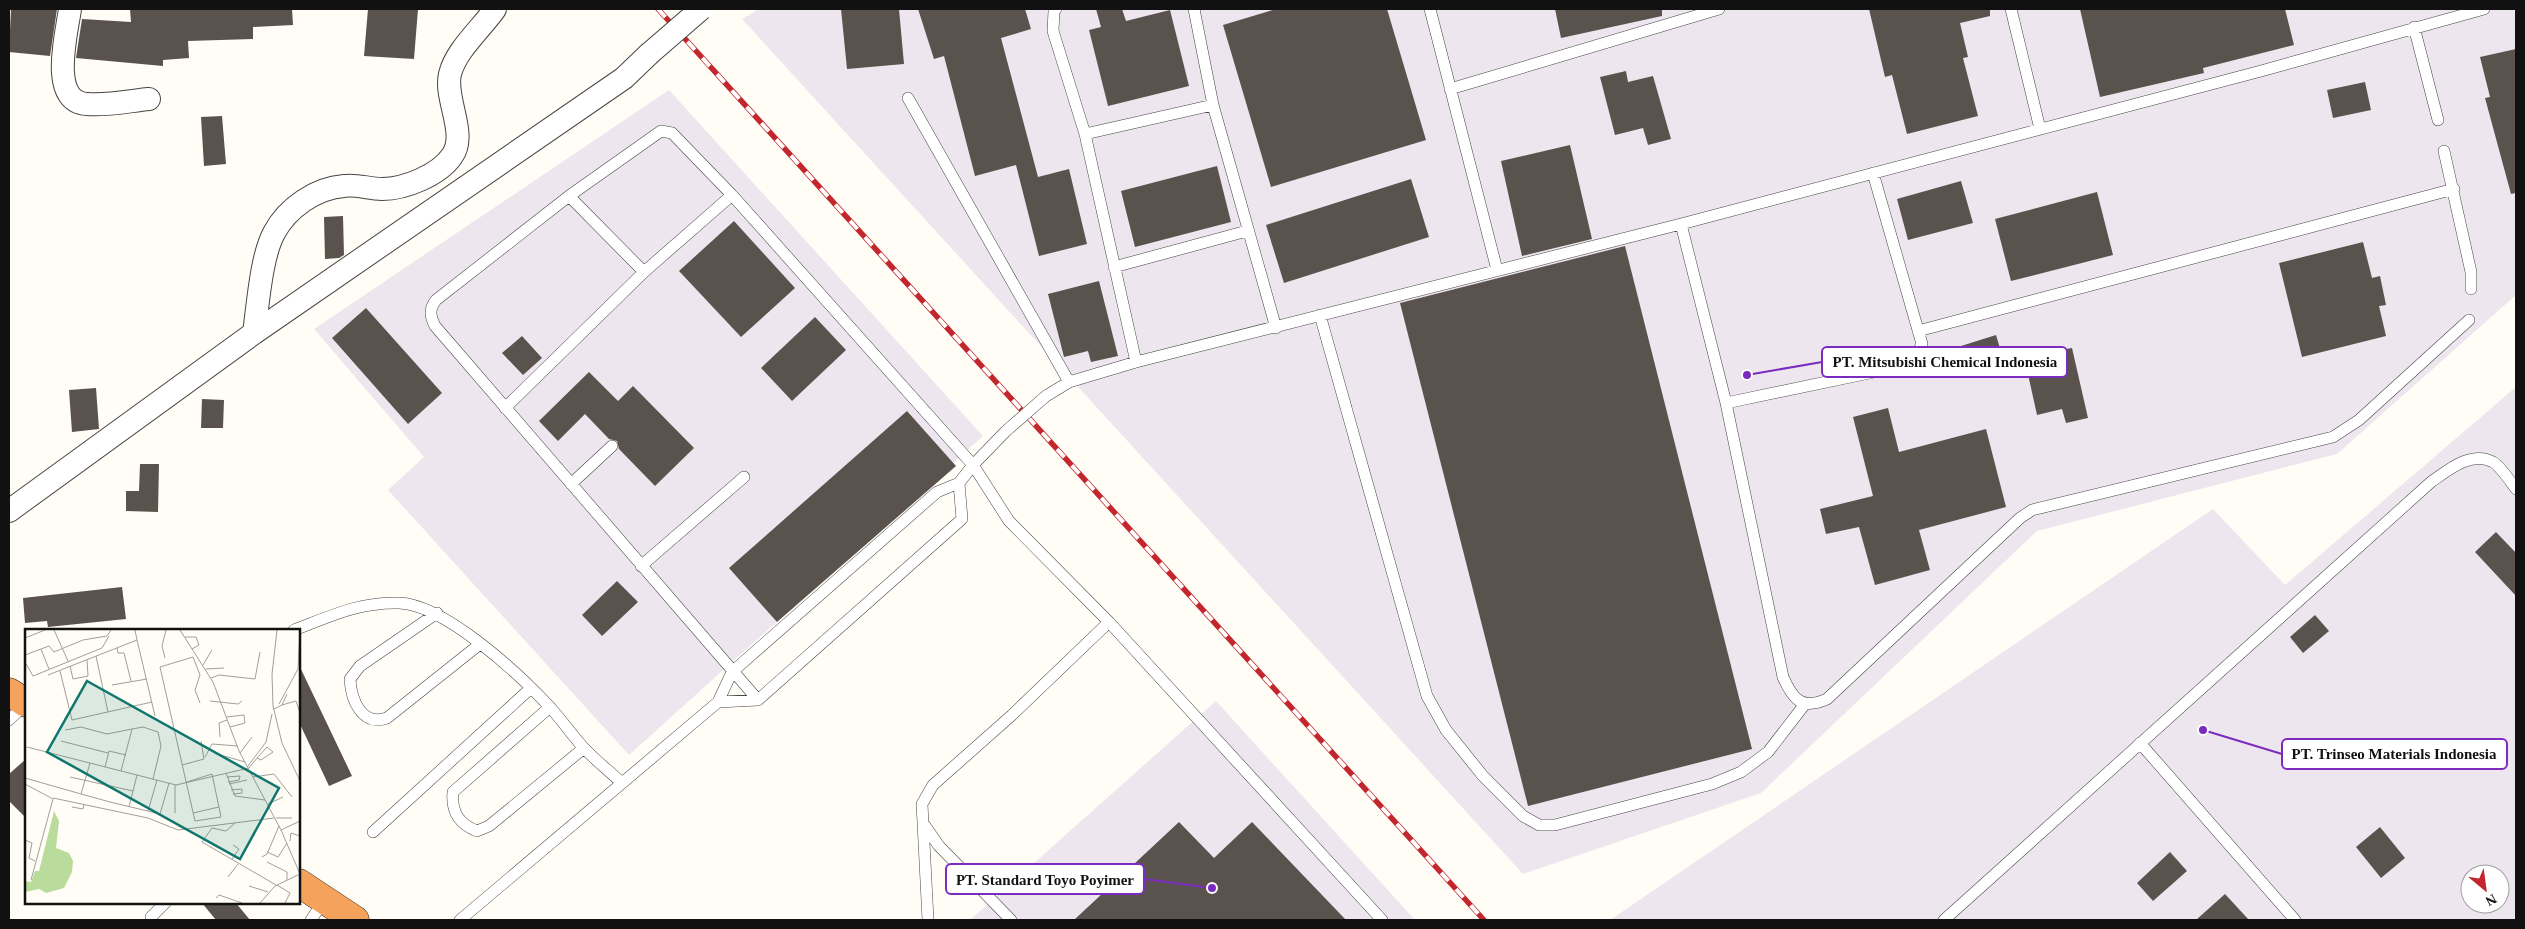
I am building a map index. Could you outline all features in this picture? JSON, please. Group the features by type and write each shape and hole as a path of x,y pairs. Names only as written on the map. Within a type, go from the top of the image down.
{"highway":[{"path":"9,692 25,703"},
{"path":"300,884 318,910 355,920"}],"street":[{"path":"70,9 63,53 64,85 68,94 74,100 86,105 149,99"},
{"path":"254,333 265,265 274,233 302,201 322,191 345,185 383,189 408,184 427,176 445,164 454,155 457,142 450,75 459,55 495,9"},
{"path":"9,511 254,333 624,78 700,9"}],"lane":[{"path":"1056,9 1054,11 1053,30 1084,134 1136,362"},
{"path":"1194,9 1213,105 1247,231 1276,328"},
{"path":"1430,9 1497,270"},
{"path":"1450,89 1719,9"},
{"path":"2011,9 2040,129"},
{"path":"460,920 718,702 732,672 937,492 959,483 973,465 1006,431 1046,396 1069,382 1136,362 1682,224 2261,71 2484,9"},
{"path":"2414,27 2438,120"},
{"path":"908,98 1069,382"},
{"path":"1084,134 1213,105"},
{"path":"758,700 505,408 430,318 430,307 436,300 570,196 661,131 672,133 732,195 973,465 1009,521 1109,622 1382,920"},
{"path":"2444,151 2454,188 2471,272 2471,289"},
{"path":"1726,403 1898,367 1917,354 1922,344 1873,173"},
{"path":"1918,332 2454,188"},
{"path":"505,408 644,272 732,195"},
{"path":"570,196 644,272"},
{"path":"1682,224 1726,403 1783,677 1794,697 1805,704 1815,704 1827,699 2020,518 2032,510 2333,437 2359,420 2469,320"},
{"path":"1114,267 1247,231"},
{"path":"1320,315 1427,696 1446,730 1482,776 1523,816 1539,826 1555,825 1712,784 1741,772 1768,752 1805,704"},
{"path":"571,484 612,446"},
{"path":"1944,920 2416,495 2451,468 2465,461 2481,459 2493,462 2516,489"},
{"path":"641,566 744,477"},
{"path":"718,702 758,700 962,519 959,483"},
{"path":"297,629 356,606 400,603 421,607 437,613 480,644 531,688 550,707 584,748 622,783"},
{"path":"437,613 360,666 350,679 351,692 356,706 368,719 378,721 386,718 480,644"},
{"path":"928,920 922,804 933,784 1012,715 1109,622"},
{"path":"373,832 531,688"},
{"path":"9,720 25,705"},
{"path":"550,707 453,792 453,809 465,826 477,831 489,826 584,748"},
{"path":"2140,743 2295,920"},
{"path":"923,823 939,846 1011,920"},
{"path":"151,917 164,904"}],"shaded area":[{"path":"759,9 2516,9 2516,295 2337,454 2037,531 1761,793 1523,874 742,19"},
{"path":"669,90 983,436 629,755 388,490 424,457 314,329"},
{"path":"2516,387 2516,920 1610,920 2213,509 2285,585"},
{"path":"1216,701 1415,920 970,920"}],"building":[{"path":"11,9 57,9 50,56 9,52"},
{"path":"130,9 292,9 293,25 253,27 253,39 188,41 189,58 163,60 163,66 76,58 82,19 131,22"},
{"path":"368,9 418,9 414,59 364,56"},
{"path":"841,9 899,9 904,64 847,69"},
{"path":"918,9 1025,9 1031,29 1001,38 1038,177 1069,169 1087,244 1039,256 1016,165 975,176 944,56 934,59"},
{"path":"1096,9 1122,9 1126,21 1170,10 1189,86 1108,106 1089,30 1101,27"},
{"path":"1276,9 1387,9 1426,140 1271,187 1223,25"},
{"path":"1555,9 1662,9 1662,16 1561,38"},
{"path":"1869,9 1990,9 1990,16 1960,23 1968,57 1963,58 1978,116 1907,134 1892,75 1885,77"},
{"path":"2080,9 2285,9 2294,45 2203,68 2204,73 2100,97"},
{"path":"2516,49 2516,193 2511,194 2485,98 2490,97 2480,57"},
{"path":"1626,71 1628,82 1653,76 1671,139 1648,145 1643,128 1615,135 1600,77"},
{"path":"2365,82 2371,110 2333,118 2327,90"},
{"path":"222,116 226,164 204,166 201,117"},
{"path":"1570,145 1592,239 1522,256 1501,161"},
{"path":"1217,166 1231,222 1135,247 1121,191"},
{"path":"1411,179 1429,237 1284,283 1266,225"},
{"path":"1961,181 1973,223 1908,240 1897,199"},
{"path":"2097,192 2113,255 2011,281 1995,219"},
{"path":"343,216 344,255 339,258 325,259 324,217"},
{"path":"734,221 795,288 741,337 679,271"},
{"path":"2363,242 2372,278 2380,276 2386,305 2379,306 2386,336 2302,357 2279,263"},
{"path":"1625,246 1752,749 1528,806 1400,303"},
{"path":"1099,281 1118,356 1091,362 1088,351 1064,357 1048,294"},
{"path":"366,308 442,393 408,424 332,338"},
{"path":"815,317 846,350 792,401 761,368"},
{"path":"1996,335 2005,365 1969,375 1961,346"},
{"path":"522,336 542,358 523,375 502,353"},
{"path":"2072,348 2088,418 2066,423 2062,409 2037,415 2024,356"},
{"path":"589,372 618,401 633,386 694,448 655,486 619,449 617,441 609,439 585,414 558,441 539,421"},
{"path":"96,388 99,429 72,432 69,390"},
{"path":"202,399 224,400 223,428 201,428"},
{"path":"1888,408 1899,452 1986,429 2006,507 1919,530 1930,570 1875,585 1859,527 1826,534 1820,509 1873,496 1853,417"},
{"path":"907,411 956,466 777,622 729,568"},
{"path":"140,464 159,464 158,512 126,511 126,491 139,491"},
{"path":"2496,532 2516,553 2516,596 2475,552"},
{"path":"617,581 638,602 602,636 582,615"},
{"path":"122,587 126,619 48,627 47,621 25,623 23,598"},
{"path":"2315,615 2329,631 2303,653 2290,637"},
{"path":"300,667 352,776 329,786 300,724"},
{"path":"25,760 25,817 9,801 9,774"},
{"path":"1179,822 1214,858 1252,822 1346,920 1074,920"},
{"path":"2380,827 2405,858 2381,878 2356,847"},
{"path":"2170,852 2187,871 2153,901 2137,883"},
{"path":"2225,894 2249,920 2196,920"},
{"path":"203,904 237,904 250,920 216,920"}],"railway":[{"path":"658,9 1484,920"}],"place":[{"name":"PT. Mitsubishi Chemical Indonesia","path":"1747,375"},
{"name":"PT. Trinseo Materials Indonesia","path":"2203,730"},
{"name":"PT. Standard Toyo Poyimer","path":"1212,888"}]}
